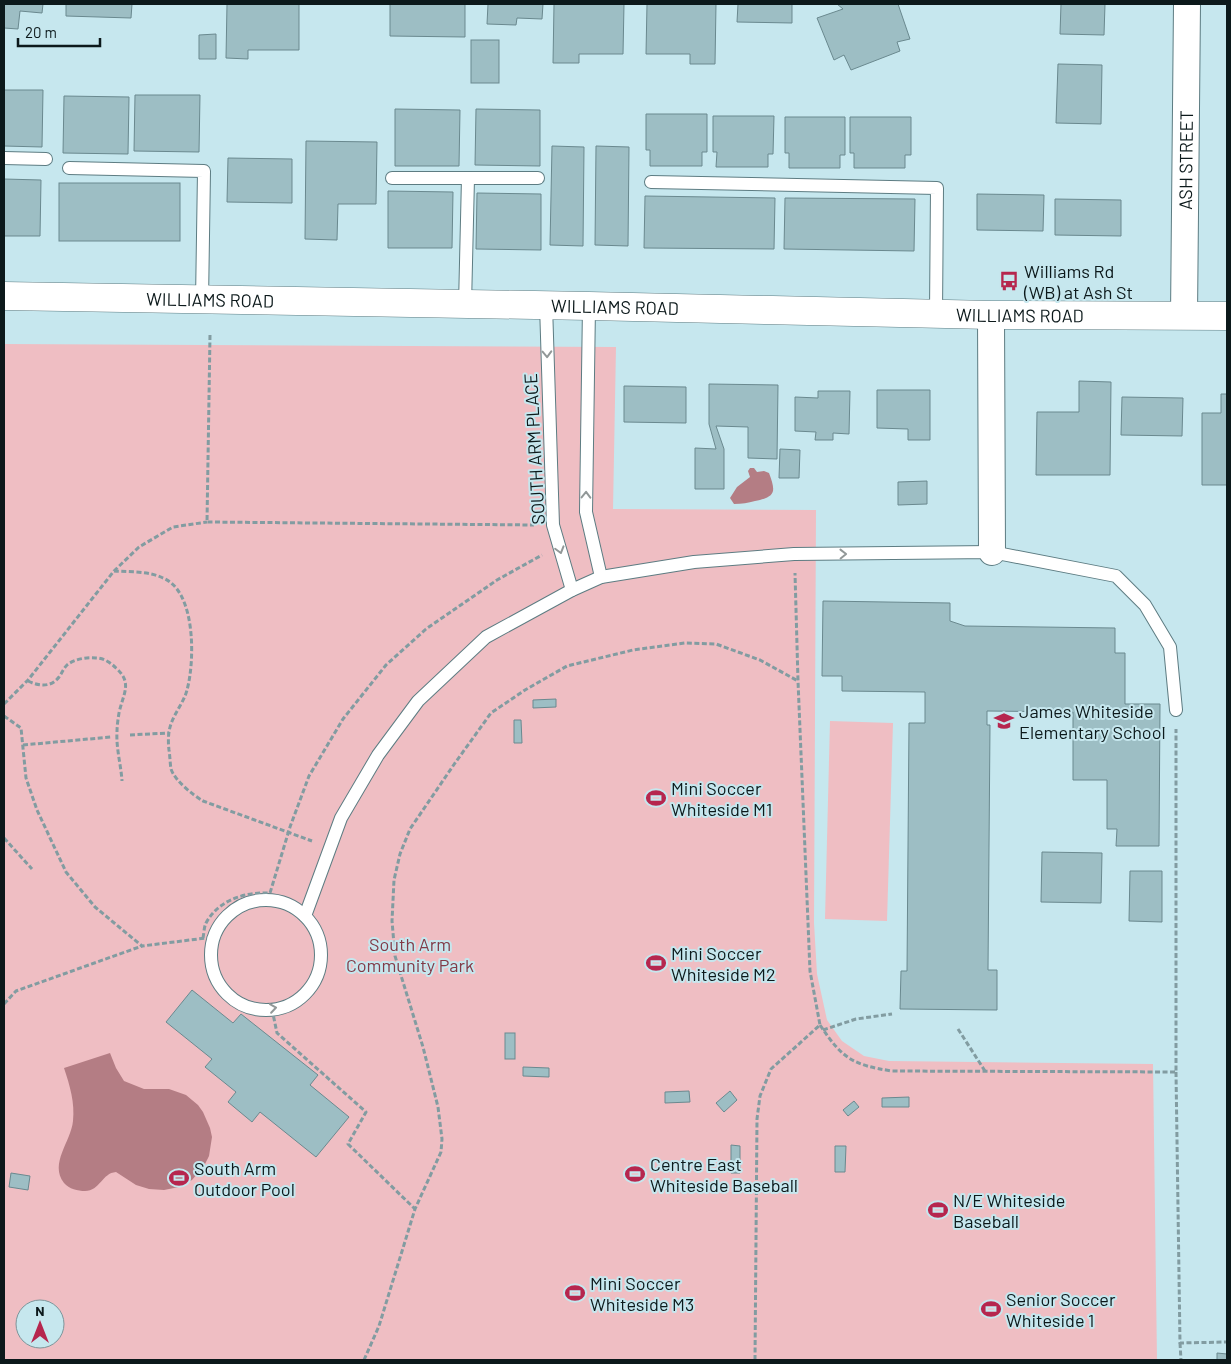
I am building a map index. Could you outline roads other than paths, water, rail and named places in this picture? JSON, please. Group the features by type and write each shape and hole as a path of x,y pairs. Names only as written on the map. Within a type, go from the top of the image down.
{"street":[{"name":"ASH STREET","path":"1184,316 1187,4"},
{"name":"WILLIAMS ROAD","path":"4,296 990,315 1227,316"},
{"path":"990,315 992,552"}],"lane":[{"path":"4,158 46,159"},
{"path":"69,168 204,171 202,301"},
{"path":"392,178 538,178"},
{"path":"464,305 468,178"},
{"path":"651,182 937,188 936,314"},
{"name":"SOUTH ARM PLACE","path":"546,305 553,525 572,590"},
{"path":"589,306 586,512 601,577"},
{"path":"305,916 341,818 378,755 418,701 486,637 572,590 601,577 694,562 794,554 992,552 1116,576 1145,605 1170,646 1176,710"},
{"path":"272,900 290,905 305,916 315,931 320,947 320,964 314,982 303,995 289,1005 272,1009 254,1008 236,1002 222,989 214,973 208,937 222,920 236,908 254,901 272,900"}],"place":[{"name":"Williams Rd (WB) at Ash St","path":"1009,281"},
{"name":"James Whiteside Elementary School","path":"1004,721"},
{"name":"Mini Soccer Whiteside M1","path":"656,798"},
{"name":"Mini Soccer Whiteside M2","path":"656,963"},
{"name":"Centre East Whiteside Baseball","path":"635,1174"},
{"name":"South Arm Outdoor Pool","path":"179,1178"},
{"name":"N/E Whiteside Baseball","path":"938,1210"},
{"name":"Mini Soccer Whiteside M3","path":"575,1293"},
{"name":"Senior Soccer Whiteside 1","path":"991,1309"}],"park label":[{"name":"South Arm Community Park","path":"410,954"}]}
